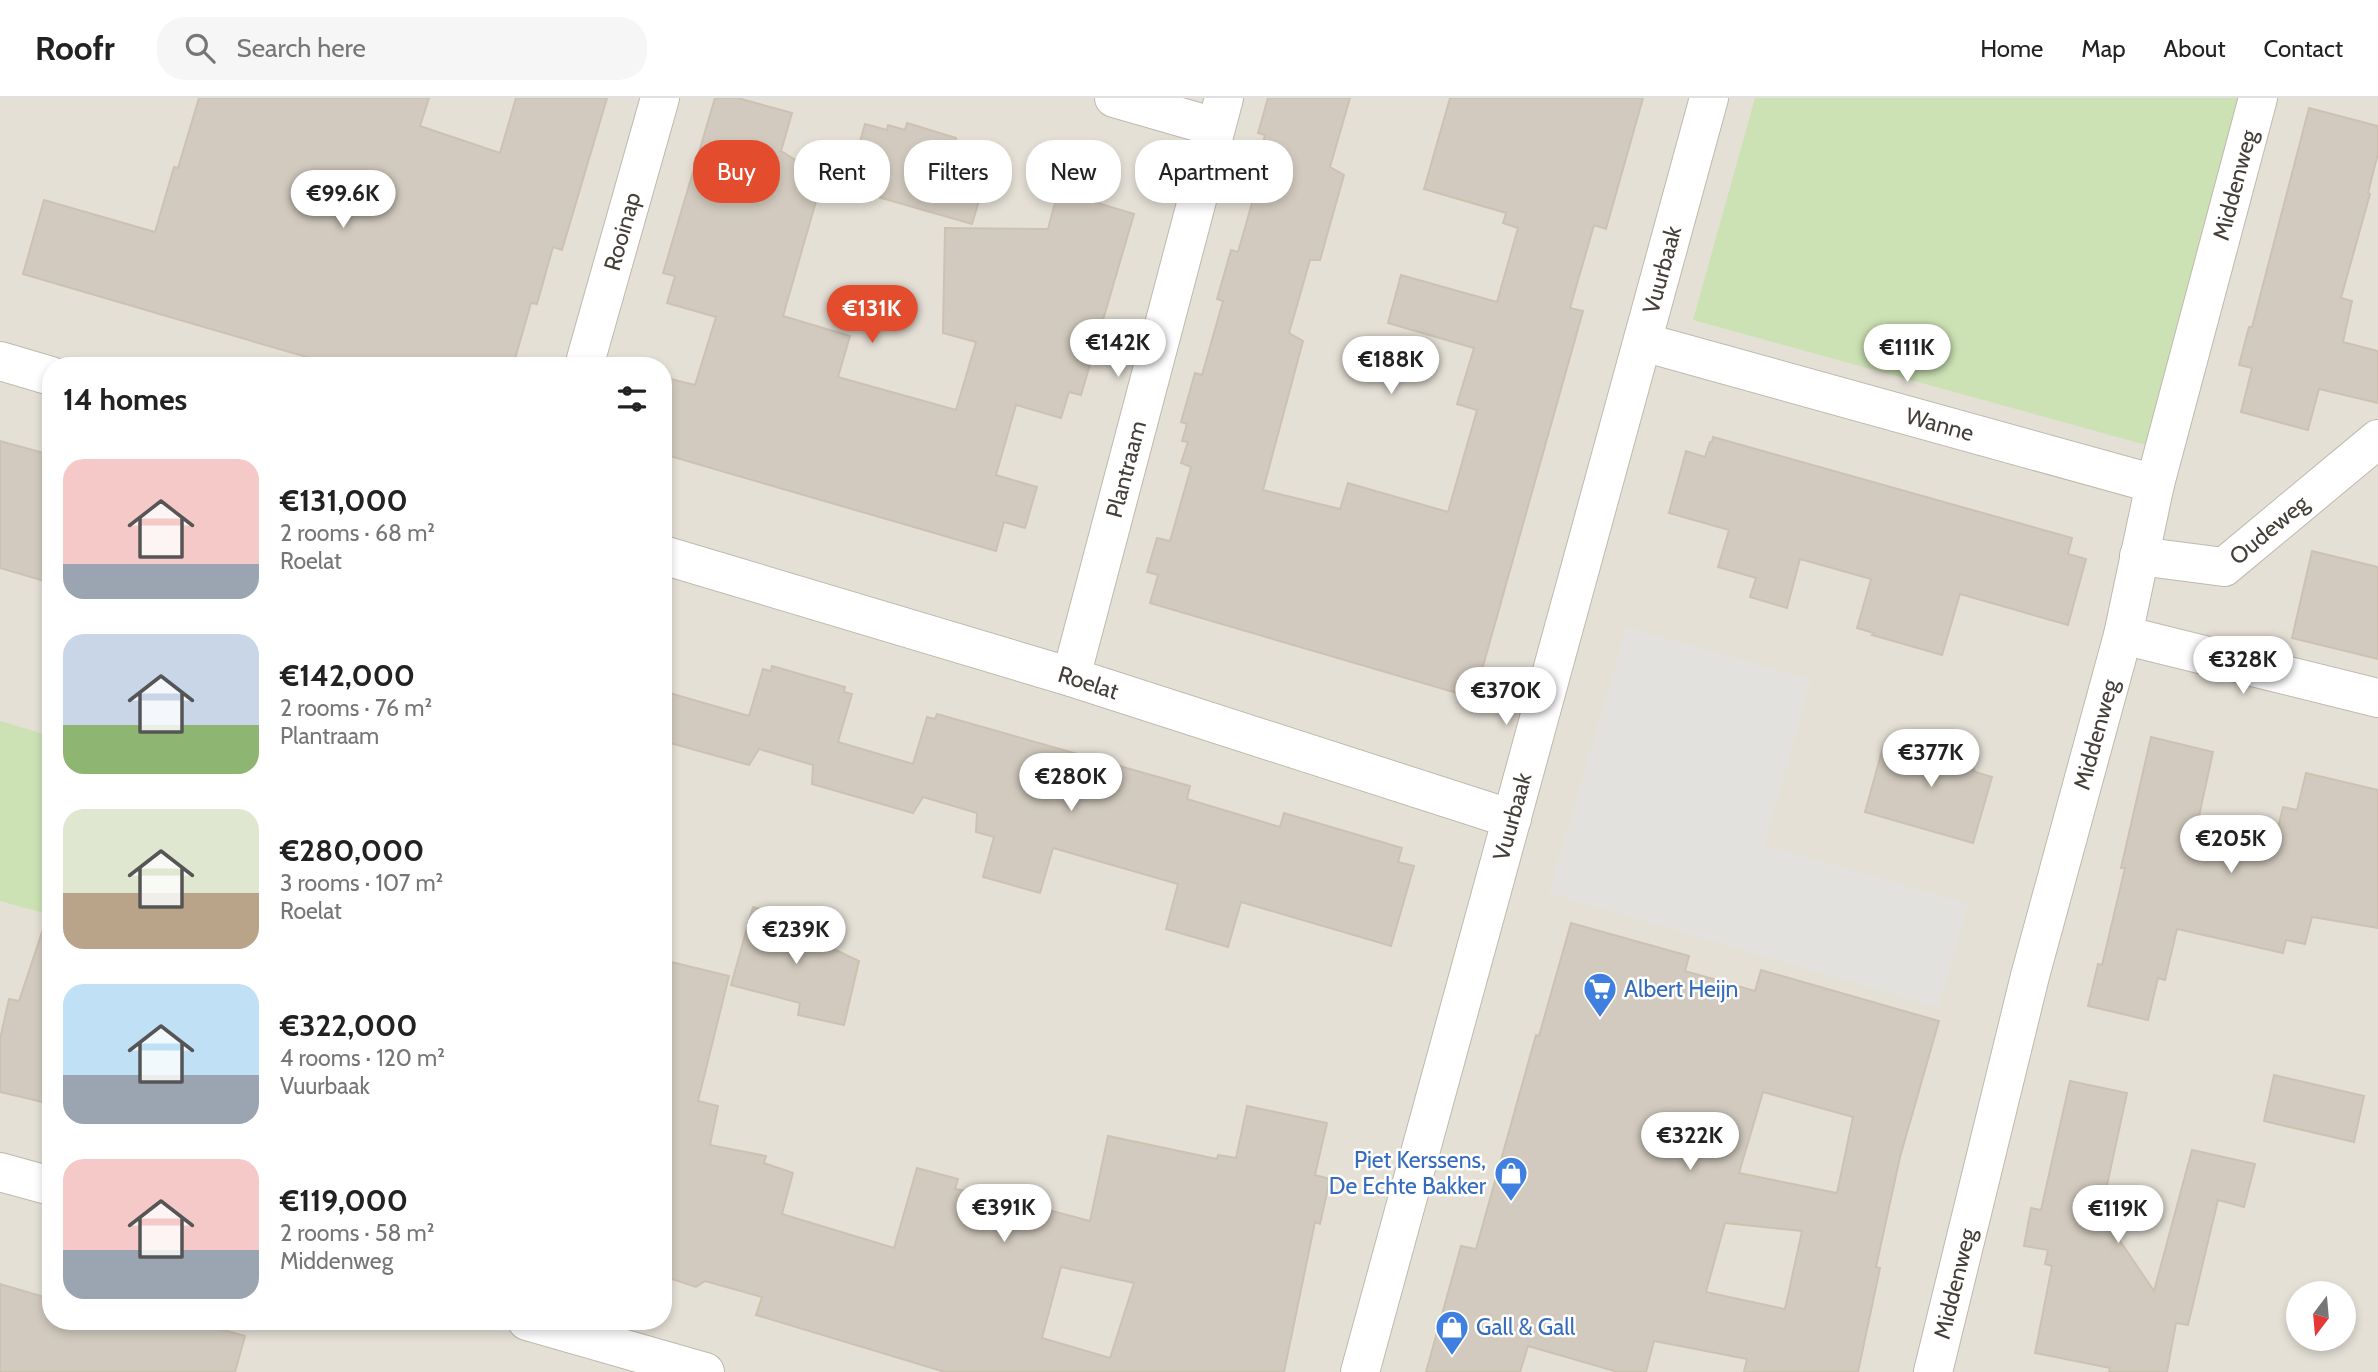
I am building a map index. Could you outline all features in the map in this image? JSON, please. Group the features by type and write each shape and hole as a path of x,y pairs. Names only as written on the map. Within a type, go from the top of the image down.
{"street":[{"name":"Rooinap","path":"587,357 660,98"},
{"path":"1114,98 1219,113"},
{"name":"Vuurbaak","path":"1360,1372 1709,98"},
{"name":"Middenweg","path":"1933,1372 2030,976 2123,635 2155,484 2258,98"},
{"name":"Plantraam","path":"1070,677 1219,113"},
{"name":"Wanne","path":"1643,342 2155,484"},
{"path":"0,361 42,373"},
{"name":"Oudeweg","path":"2140,556 2224,567 2378,439"},
{"name":"Roelat","path":"672,558 1070,677 1512,819"},
{"path":"2123,635 2378,698"},
{"path":"0,1171 42,1183"},
{"path":"558,1330 705,1372"}],"shaded area":[{"path":"0,98 2378,98 2378,1372 0,1372"},
{"path":"1627,627 1811,680 1764,845 1968,904 1938,1007 1549,893"}],"green space":[{"path":"1755,98 2238,98 2146,445 1693,320"},
{"path":"0,721 42,733 42,913 0,901"}],"building":[{"path":"199,98 429,98 420,126 500,153 516,98 607,98 562,250 553,247 537,304 531,303 516,357 306,357 23,274 44,200 155,232 174,167 178,168"},
{"path":"715,98 738,98 792,113 781,151 794,159 794,203 816,203 783,316 850,336 838,377 956,410 976,342 943,333 945,228 1048,229 1055,203 1098,203 1134,214 1081,395 1069,392 1061,418 1016,405 996,475 1037,487 1025,528 1004,522 996,551 672,457 672,379 695,385 716,317 667,303 675,276 663,273 693,172 693,203 780,203 780,140 703,140"},
{"path":"1268,98 1350,98 1330,167 1344,175 1320,260 1310,260 1289,333 1303,341 1263,490 1340,509 1348,483 1448,512 1477,410 1457,404 1474,348 1388,323 1401,275 1497,302 1518,228 1503,223 1506,213 1424,189 1450,98 1643,98 1606,229 1594,225 1570,308 1583,311 1474,698 1150,603 1158,575 1147,572 1157,538 1170,541 1191,467 1181,463 1188,442 1182,441 1187,424 1181,422 1195,373 1202,375 1223,301 1217,299 1231,250 1238,252 1252,203 1293,203 1293,140 1264,140 1265,135 1258,133"},
{"path":"2309,108 2378,126 2378,153 2368,193 2370,194 2341,298 2352,301 2343,342 2378,351 2378,403 2319,389 2308,430 2241,412 2252,368 2239,365 2249,327 2252,327"},
{"path":"907,123 956,138 904,140 904,203 978,203 972,224 890,200 890,140 860,140 865,124 887,130 888,125 905,130"},
{"path":"1713,437 2072,538 2068,554 2086,559 2068,625 1960,594 1942,655 1872,635 1874,633 1857,628 1871,579 1800,559 1787,608 1750,597 1756,578 1718,567 1729,530 1669,513 1686,451 1705,457"},
{"path":"0,441 42,453 42,580 0,568"},
{"path":"2312,551 2378,567 2378,659 2292,638"},
{"path":"772,666 845,687 844,692 852,694 838,742 913,764 927,717 935,719 937,714 1190,786 1187,799 1280,827 1284,813 1402,848 1398,862 1414,866 1391,946 1241,902 1228,947 1166,929 1178,884 1053,848 1040,893 983,877 994,837 976,832 977,813 923,797 913,813 812,784 813,765 759,749 749,765 672,744 672,694 749,716 763,669 771,671"},
{"path":"1943,734 1959,739 1975,772 1992,777 1973,843 1865,812 1883,747 1911,754"},
{"path":"2151,737 2213,752 2194,839 2271,857 2283,807 2297,810 2306,773 2378,790 2378,928 2312,917 2305,944 2286,940 2283,953 2177,929 2165,980 2158,978 2148,1020 2088,1006 2098,964 2102,965 2125,868 2121,868"},
{"path":"753,907 829,929 821,943 859,961 844,1025 798,1015 800,1003 731,985"},
{"path":"1571,923 1689,956 1685,971 1755,991 1761,970 1939,1021 1900,1157 1876,1267 1880,1268 1858,1372 1744,1372 1747,1359 1654,1341 1646,1372 1618,1372 1528,1346 1520,1372 1426,1372 1461,1246 1476,1249 1536,1035 1539,1036","holes":["1763,1092 1853,1117 1837,1193 1739,1173","1725,1223 1802,1231 1785,1309 1706,1292"]},
{"path":"42,932 42,1102 0,1092 0,1039 9,999 19,1001"},
{"path":"672,962 729,976 698,1101 718,1106 710,1145 766,1156 764,1163 793,1173 782,1214 894,1248 917,1168 958,1179 955,1189 1000,1197 1090,1221 1108,1136 1217,1159 1218,1155 1236,1158 1247,1106 1327,1123 1315,1175 1330,1179 1320,1224 1315,1222 1284,1372 945,1372 756,1315 762,1297 705,1281 696,1287 672,1279","holes":["1061,1267 1134,1283 1110,1358 1042,1338"]},
{"path":"2274,1075 2364,1096 2354,1142 2264,1121"},
{"path":"2070,1081 2127,1093 2101,1213 2154,1291 2192,1150 2255,1164 2244,1207 2218,1200 2188,1325 2176,1323 2167,1372 2109,1372 2110,1368 2035,1353 2052,1266 2045,1264 2048,1250 2024,1246 2031,1208 2041,1210"},
{"path":"0,1284 42,1296 42,1330 224,1330 245,1336 235,1372 0,1372"}],"place":[{"name":"Albert Heijn","path":"1600,1019"},
{"name":"Piet Kerssens, De Echte Bakker","path":"1511,1203"},
{"name":"Gall & Gall","path":"1452,1357"}]}
